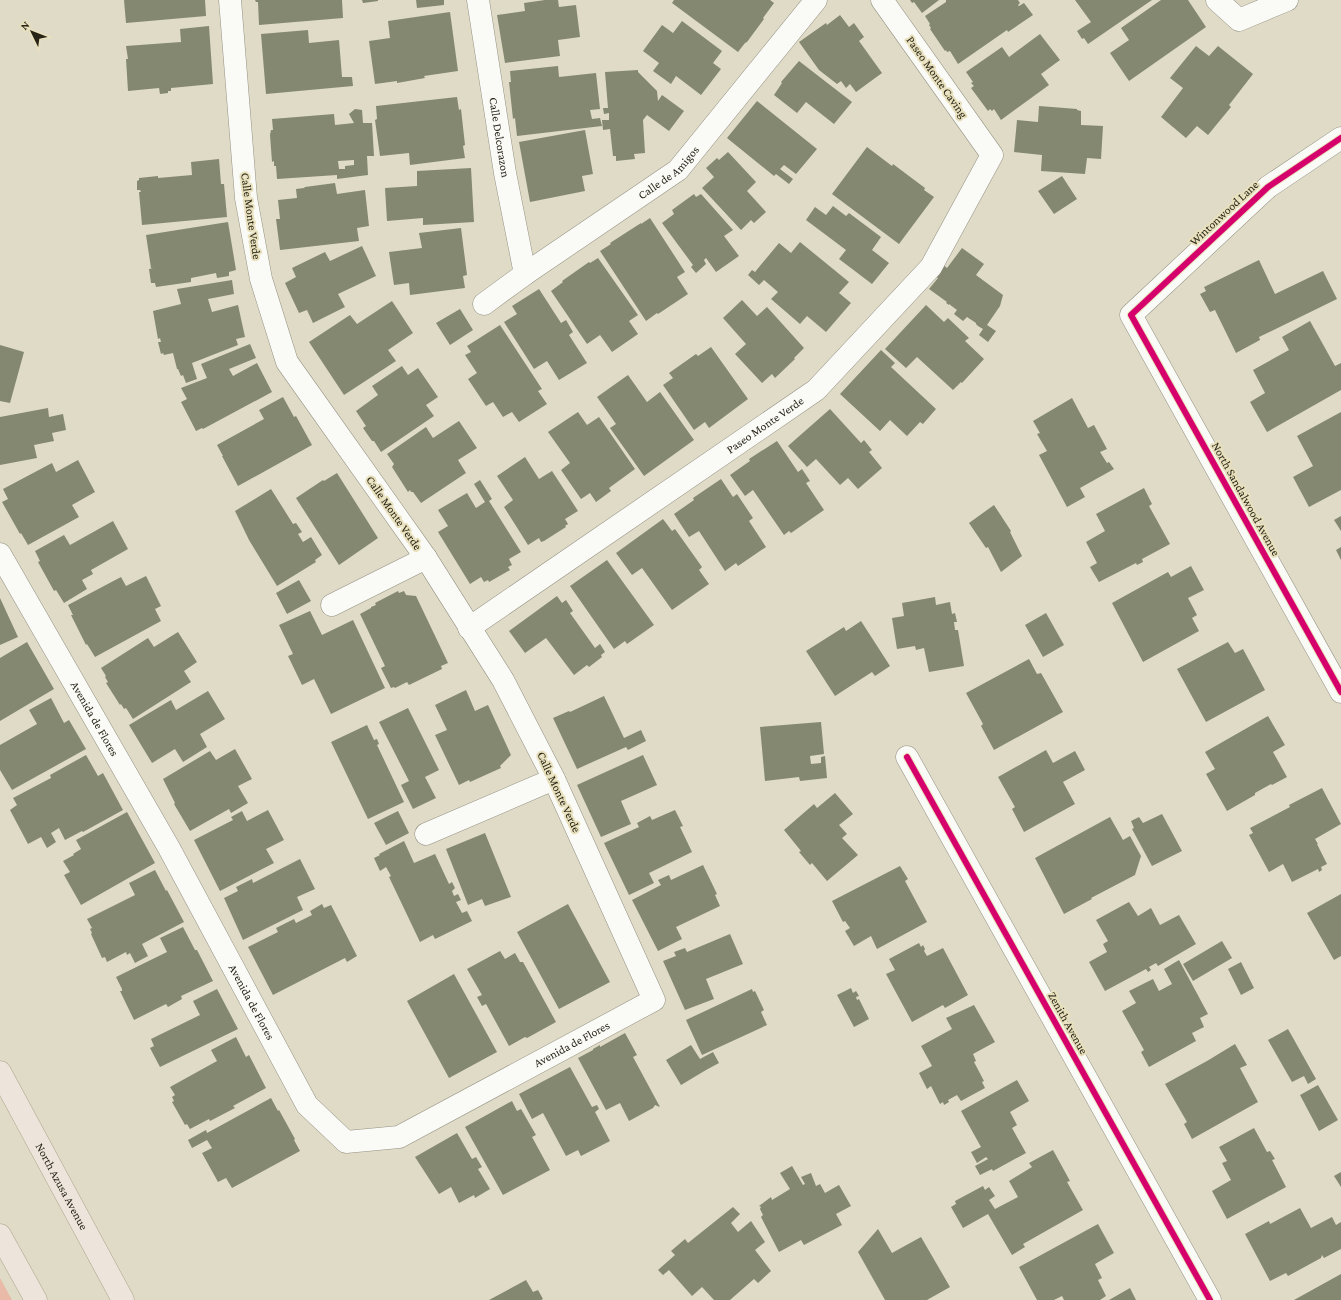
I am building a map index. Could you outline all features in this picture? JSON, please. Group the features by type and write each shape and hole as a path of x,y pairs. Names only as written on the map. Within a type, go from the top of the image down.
{"main road":[{"name":"North Azusa Avenue","path":"0,1072 123,1300"},
{"path":"0,1236 36,1300"}],"street":[{"name":"Calle Monte Verde","path":"230,0 246,198 261,279 287,362 426,558 503,680 554,779 654,1000"},
{"name":"Calle Delcorazon","path":"478,0 505,173 525,274"},
{"name":"Calle de Amigos","path":"484,304 525,274 678,170 816,0"},
{"name":"Paseo Monte Caving","path":"882,0 992,155"},
{"path":"1217,0 1238,20 1287,0"},
{"name":"Wintonwood Lane","path":"1131,315 1268,187 1341,138"},
{"name":"Paseo Monte Verde","path":"469,628 816,390 931,267 992,155"},
{"name":"North Sandalwood Avenue","path":"1131,315 1341,692"},
{"name":"Avenida de Flores","path":"0,554 169,848 307,1105 346,1142 399,1137 654,1000"},
{"path":"332,605 426,558"},
{"name":"Zenith Avenue","path":"907,757 1210,1300"},
{"path":"426,834 554,779"}],"shaded area":[{"path":"0,1278 12,1300 0,1300"}],"building":[{"path":"124,0 205,0 206,16 126,23"},
{"path":"255,0 342,0 343,18 259,25 258,2"},
{"path":"362,0 378,0 378,1 363,3"},
{"path":"416,0 444,0 444,5 417,8"},
{"path":"558,0 559,7 576,5 580,37 558,40 560,56 505,63 497,15 525,11 524,3"},
{"path":"674,0 770,0 774,3 763,18 764,19 738,52 672,3"},
{"path":"910,0 939,0 922,13 914,2 912,3"},
{"path":"946,0 1018,0 1020,3 1018,5 1019,6 1024,3 1033,15 1008,32 1007,30 958,64 950,51 945,51 930,29 930,24 925,16 946,2"},
{"path":"1075,0 1152,0 1088,44 1084,38 1082,39 1077,31 1091,22"},
{"path":"1161,0 1188,0 1206,27 1129,81 1110,53 1129,40 1121,28"},
{"path":"450,12 458,71 424,76 425,78 397,83 397,81 375,84 369,41 390,38 388,21"},
{"path":"840,15 849,27 854,23 864,37 859,41 882,73 856,92 850,84 846,88 841,81 837,84 819,70 799,42 826,23 827,25"},
{"path":"682,21 722,51 713,63 721,69 701,95 676,76 671,84 653,71 659,63 643,51 662,25 673,33"},
{"path":"209,26 213,84 171,88 171,91 168,91 168,93 160,94 159,88 128,91 126,59 128,59 126,46 181,42 180,29"},
{"path":"308,30 309,43 339,40 342,77 352,77 353,86 266,94 261,34"},
{"path":"1040,34 1060,60 1041,74 1049,85 1001,120 994,109 992,111 990,109 988,111 971,88 974,86 971,83 973,82 966,72 1002,47 1009,57"},
{"path":"1196,46 1209,56 1218,46 1253,74 1229,105 1231,107 1208,135 1197,126 1186,138 1161,117 1183,88 1170,78"},
{"path":"799,61 852,102 834,124 806,102 797,113 774,95 782,83 781,82"},
{"path":"558,66 559,77 596,73 600,109 590,110 592,119 600,118 602,126 517,136 515,118 513,119 509,82 511,82 510,71"},
{"path":"638,70 638,72 657,91 658,101 662,95 684,111 669,131 647,115 643,120 645,153 634,154 635,159 616,161 616,156 613,156 610,129 603,130 602,120 609,120 609,113 604,114 603,108 608,108 605,72"},
{"path":"457,97 459,110 461,109 465,158 410,165 409,153 380,156 375,120 377,119 376,106"},
{"path":"757,101 817,149 796,174 784,165 780,169 793,179 789,184 776,174 774,176 727,138"},
{"path":"1039,106 1077,109 1081,111 1081,125 1103,126 1101,159 1087,158 1085,174 1041,171 1042,155 1014,152 1017,120 1038,122"},
{"path":"355,109 362,110 363,123 372,123 374,156 367,156 368,175 337,179 337,175 277,179 276,166 274,166 274,161 272,162 270,135 271,130 273,130 272,119 334,114 335,125 354,123 349,114","holes":["354,160 354,165 345,166 345,169 339,169 338,161"]},
{"path":"585,130 593,174 582,176 585,191 530,202 519,142"},
{"path":"867,147 892,166 893,164 925,188 924,190 934,197 899,244 832,194"},
{"path":"728,152 756,182 747,191 766,212 754,223 751,220 741,230 702,188 714,177 706,168 717,158 719,160"},
{"path":"219,159 221,184 224,184 227,217 142,225 139,192 141,192 140,190 137,190 137,181 139,178 192,175 191,162"},
{"path":"471,168 474,222 423,225 423,218 387,221 385,188 417,186 417,171"},
{"path":"1062,176 1077,199 1054,214 1038,191"},
{"path":"335,183 337,194 365,190 369,226 357,228 359,241 280,250 276,219 280,219 278,200 297,198 296,189"},
{"path":"694,194 696,197 701,194 733,230 724,236 739,256 716,272 706,258 704,260 706,264 696,273 691,267 693,265 662,223 674,214 672,210"},
{"path":"833,206 846,216 849,213 881,237 872,250 889,263 872,284 839,259 846,250 806,220 815,207 826,215"},
{"path":"650,218 685,272 677,277 688,294 646,321 600,251"},
{"path":"228,222 236,270 229,272 229,276 217,278 216,273 191,278 191,282 156,287 155,283 151,283 149,269 153,268 151,268 146,235"},
{"path":"461,228 467,275 463,276 465,288 410,295 409,283 394,285 389,252 422,248 419,233"},
{"path":"800,242 849,282 839,293 851,303 826,332 807,316 800,324 771,299 778,292 764,280 759,285 748,275 752,270 755,272 779,243 791,253"},
{"path":"362,246 376,276 338,294 345,307 313,323 307,310 299,313 285,283 296,277 292,268 325,252 330,261"},
{"path":"962,248 984,264 976,275 1003,295 1000,306 987,325 996,331 988,342 979,335 983,329 967,317 963,321 954,314 957,310 929,289 938,278 934,275 942,264 947,268"},
{"path":"598,258 638,315 629,321 638,334 612,352 600,335 587,344 551,291 563,282 562,281 589,262 590,263"},
{"path":"1259,260 1275,294 1323,271 1337,299 1259,337 1260,340 1236,353 1215,310 1210,312 1200,294 1206,291 1204,287"},
{"path":"232,280 234,294 208,299 212,312 238,305 245,337 236,339 238,345 192,363 197,379 186,383 183,375 181,376 177,369 173,353 164,355 163,353 161,354 158,342 161,342 160,338 158,339 153,311 181,304 177,289"},
{"path":"539,289 561,323 566,320 573,332 569,335 587,363 559,380 547,361 534,369 504,322 517,314 512,306"},
{"path":"742,300 757,316 767,307 804,348 775,378 772,374 762,383 735,354 746,344 723,318"},
{"path":"392,301 413,333 388,350 396,361 344,395 309,342 350,315 357,324"},
{"path":"926,305 944,322 948,318 969,338 965,341 984,359 962,383 961,382 953,390 917,357 906,368 885,349"},
{"path":"460,309 473,330 450,345 436,323"},
{"path":"1310,321 1335,366 1341,363 1341,390 1267,432 1250,402 1265,393 1253,370 1289,350 1282,337"},
{"path":"500,325 542,389 538,391 547,404 519,422 512,412 503,417 493,402 486,406 468,379 477,373 465,355 471,352 467,346"},
{"path":"250,344 256,358 229,369 233,376 257,363 272,392 203,429 202,428 196,431 181,402 187,399 181,388 207,378 201,364"},
{"path":"0,345 24,352 10,403 0,401"},
{"path":"711,347 748,399 709,428 705,422 694,430 663,385 673,378 669,373 696,354 698,356"},
{"path":"881,350 895,363 891,367 936,409 923,424 920,422 907,436 890,420 880,431 840,394"},
{"path":"402,366 408,375 418,368 438,397 426,405 434,416 381,452 363,428 366,426 356,411 378,395 372,386"},
{"path":"628,375 647,402 660,392 694,440 644,476 610,428 616,424 597,397"},
{"path":"283,397 294,417 296,416 312,445 238,486 217,445 264,419 259,410"},
{"path":"1072,398 1088,428 1094,425 1107,449 1100,452 1107,463 1109,462 1114,469 1080,488 1085,497 1067,507 1039,455 1047,451 1037,434 1040,433 1033,421"},
{"path":"48,408 49,417 63,414 66,430 52,433 54,441 34,445 37,458 0,465 0,417"},
{"path":"830,409 861,443 864,440 872,450 869,452 882,468 858,489 848,478 840,485 816,459 807,467 788,446"},
{"path":"578,412 587,425 599,417 635,469 609,488 611,491 596,502 590,493 581,499 561,470 570,463 548,432"},
{"path":"1341,412 1341,490 1309,507 1293,477 1313,466 1297,436"},
{"path":"459,421 477,448 458,460 466,473 421,503 413,492 410,490 408,492 392,467 394,464 387,454 426,427 433,438"},
{"path":"777,441 798,472 802,469 810,481 806,483 824,510 791,533 789,531 784,535 753,490 745,496 730,475 750,461 749,459"},
{"path":"525,457 539,479 552,471 578,511 565,519 568,524 565,526 566,527 544,541 541,542 539,538 528,545 504,507 513,500 497,476"},
{"path":"78,460 95,492 72,505 79,517 28,545 2,502 8,499 3,489 52,463 56,472"},
{"path":"337,473 378,538 339,565 296,498 323,480 324,481"},
{"path":"721,479 733,497 737,494 753,518 749,521 766,547 738,566 736,563 725,571 699,531 689,537 674,514 694,500 693,498"},
{"path":"480,480 492,499 489,501 521,552 509,559 512,565 508,567 510,570 489,582 488,580 484,582 481,577 470,584 438,532 448,526 438,510 467,493 476,508 485,502 474,484"},
{"path":"1144,488 1152,504 1149,506 1170,544 1142,559 1143,562 1137,565 1136,563 1099,582 1090,567 1097,563 1086,542 1105,531 1096,514"},
{"path":"271,489 293,524 296,523 302,532 298,534 303,542 311,537 322,555 315,560 316,562 277,586 249,540 235,511"},
{"path":"994,505 1011,531 1010,532 1022,556 1001,572 988,547 986,548 969,523"},
{"path":"1341,516 1341,531 1334,520"},
{"path":"663,519 672,531 675,529 702,567 699,570 709,584 672,610 642,568 632,575 616,553"},
{"path":"113,521 128,549 91,570 93,574 82,580 87,589 64,603 56,590 54,591 38,562 40,561 35,551 64,535 70,545"},
{"path":"1341,547 1341,560 1336,550"},
{"path":"607,560 654,625 627,644 625,641 614,649 570,586"},
{"path":"1191,566 1204,590 1188,598 1197,615 1192,618 1199,631 1143,662 1112,603 1168,572 1171,577"},
{"path":"146,576 161,606 155,609 161,621 95,657 87,644 86,645 71,615 73,615 68,605 121,577 126,586"},
{"path":"299,580 311,601 287,614 276,593"},
{"path":"398,591 399,593 404,591 406,595 416,596 448,663 441,666 442,669 409,685 407,682 395,688 391,688 381,668 385,666 360,614 376,605 375,603"},
{"path":"557,596 562,603 566,600 573,611 570,613 595,648 600,644 605,652 601,655 602,657 589,667 587,665 574,675 546,638 525,653 509,631"},
{"path":"935,597 936,605 950,602 952,614 955,613 957,622 954,622 955,630 958,630 964,666 929,672 924,648 916,650 915,646 897,649 892,618 904,616 902,603"},
{"path":"0,598 18,637 0,645"},
{"path":"310,611 322,635 353,620 385,688 331,714 314,679 302,685 288,656 293,654 279,625"},
{"path":"1046,613 1064,645 1043,657 1025,625"},
{"path":"861,621 890,666 875,676 872,672 835,696 806,651 844,627 846,631"},
{"path":"178,632 197,662 184,671 191,682 133,719 126,708 124,709 121,704 120,705 106,683 108,682 105,677 106,676 101,668 148,638 154,647"},
{"path":"27,642 54,689 0,721 0,658"},
{"path":"1228,642 1235,653 1243,649 1265,690 1206,722 1177,669"},
{"path":"1029,659 1037,674 1041,673 1063,712 994,750 981,726 983,724 966,693"},
{"path":"466,690 475,711 488,705 511,755 500,766 501,768 470,782 469,780 459,785 435,735 447,730 435,705"},
{"path":"208,691 225,719 200,734 207,747 183,762 175,749 152,763 129,725 171,700 176,710"},
{"path":"604,696 624,738 641,730 646,741 628,750 626,747 577,769 553,718 569,711 570,712"},
{"path":"51,698 64,723 69,720 86,749 12,790 0,770 0,745 37,724 29,710"},
{"path":"408,708 439,770 425,777 436,798 413,809 401,785 409,781 379,722"},
{"path":"1268,716 1285,745 1273,752 1287,777 1255,793 1255,795 1227,811 1206,774 1215,769 1205,752"},
{"path":"821,722 824,754 810,756 811,764 821,763 821,757 825,756 827,778 800,781 799,777 765,781 760,727"},
{"path":"367,725 374,740 377,739 379,744 377,745 404,802 368,819 331,742"},
{"path":"235,749 252,779 238,786 248,803 231,813 229,809 190,831 174,804 175,803 163,779 210,751 216,760"},
{"path":"1046,750 1053,763 1075,751 1085,770 1063,782 1075,804 1024,832 1012,809 1015,807 998,777"},
{"path":"86,755 98,776 103,773 123,810 65,840 59,828 51,833 56,842 47,848 41,837 28,844 10,810 17,805 13,798 51,778 50,775"},
{"path":"643,755 657,785 621,801 631,824 601,837 577,785"},
{"path":"1322,788 1341,824 1315,839 1327,864 1321,867 1322,870 1319,872 1318,869 1292,882 1283,864 1269,872 1249,835 1253,833 1250,828"},
{"path":"835,793 853,814 839,825 847,834 842,838 858,855 827,881 812,863 810,865 799,852 801,851 784,830 814,804 817,808"},
{"path":"268,810 284,840 266,849 274,863 220,891 194,840 233,820 231,817 242,811 247,821"},
{"path":"675,810 683,826 680,827 692,852 649,873 654,883 629,895 604,843 639,827 637,823 650,816 652,820"},
{"path":"398,811 409,833 386,845 374,823"},
{"path":"127,812 155,863 81,905 64,875 70,872 63,861 81,849 76,840"},
{"path":"1162,814 1182,851 1152,866 1132,829 1134,828 1131,821 1139,817 1143,823"},
{"path":"1110,817 1123,840 1130,836 1141,856 1135,875 1064,914 1035,858"},
{"path":"485,833 511,897 485,906 482,899 468,905 446,849"},
{"path":"404,841 414,863 435,854 449,884 452,882 455,888 452,891 454,896 458,894 461,900 456,902 462,913 467,911 472,921 435,939 433,935 420,942 389,877 391,876 386,867 380,871 374,858"},
{"path":"300,859 315,889 297,897 303,910 243,940 224,898 238,891 236,887 252,879 253,883"},
{"path":"703,865 717,894 715,895 720,906 676,927 682,939 658,951 632,900 661,885 658,880 669,875 671,880"},
{"path":"900,866 908,879 905,881 927,922 877,949 871,936 854,946 845,931 850,928 845,921 843,922 832,901"},
{"path":"155,870 184,922 142,944 148,956 135,963 130,953 127,955 126,952 107,962 105,957 102,958 91,934 90,929 92,928 87,919 135,895 129,883"},
{"path":"1341,894 1341,956 1334,960 1307,913"},
{"path":"1129,902 1138,916 1151,908 1160,925 1179,915 1196,944 1158,966 1156,963 1149,967 1151,970 1148,972 1146,969 1105,991 1089,962 1107,952 1103,944 1108,941 1096,920"},
{"path":"322,904 324,908 331,905 357,956 347,962 345,958 273,995 248,947 278,932 276,928 294,919 296,923 312,915 310,911"},
{"path":"568,904 610,982 559,1009 517,932"},
{"path":"183,927 213,981 181,996 182,999 168,1007 166,1004 134,1020 120,991 122,991 122,989 116,977 167,952 160,938"},
{"path":"730,934 743,964 706,979 714,999 685,1010 663,961 676,956 674,952 685,948 687,952"},
{"path":"1222,941 1232,958 1193,981 1183,964"},
{"path":"919,943 921,947 923,945 927,956 943,948 968,995 945,1008 943,1005 912,1022 886,974 895,970 889,959"},
{"path":"500,951 505,959 515,953 520,962 523,962 556,1022 509,1046 486,1004 482,1006 477,997 482,995 467,969"},
{"path":"1179,960 1208,1014 1200,1018 1204,1027 1192,1033 1196,1041 1149,1067 1141,1052 1144,1050 1122,1011 1136,1003 1129,991 1153,979 1159,991 1172,984 1164,969"},
{"path":"1241,962 1254,988 1241,995 1228,969"},
{"path":"454,974 497,1052 449,1078 407,1001"},
{"path":"851,988 853,993 856,991 859,996 856,997 857,1000 859,999 869,1019 854,1027 837,995"},
{"path":"217,989 238,1029 160,1067 150,1048 154,1046 151,1039 200,1015 193,1001"},
{"path":"752,989 753,992 755,991 764,1010 761,1012 767,1025 702,1055 686,1020"},
{"path":"974,1005 995,1042 973,1054 976,1061 974,1062 984,1081 982,1082 985,1088 961,1101 957,1095 948,1100 949,1102 944,1105 943,1102 940,1104 931,1086 927,1089 919,1073 932,1066 921,1046 952,1029 946,1018"},
{"path":"1288,1029 1316,1079 1308,1084 1304,1076 1292,1082 1268,1040"},
{"path":"625,1033 637,1055 633,1057 660,1107 655,1105 653,1108 629,1121 620,1103 606,1110 578,1058"},
{"path":"236,1037 246,1057 249,1055 266,1088 233,1106 235,1108 210,1121 209,1119 190,1129 187,1124 185,1125 172,1102 174,1101 172,1097 175,1095 170,1087 217,1061 211,1050"},
{"path":"1235,1044 1247,1065 1240,1068 1258,1102 1192,1139 1184,1124 1187,1122 1165,1084"},
{"path":"691,1045 700,1059 713,1052 719,1063 681,1085 666,1060"},
{"path":"570,1067 592,1107 597,1105 599,1109 595,1112 610,1141 581,1156 578,1150 566,1156 543,1113 532,1119 519,1094"},
{"path":"1017,1080 1029,1101 1010,1112 1017,1125 1012,1128 1026,1153 993,1171 992,1169 980,1175 975,1166 988,1159 986,1157 977,1163 971,1152 981,1147 961,1111"},
{"path":"1318,1085 1338,1120 1319,1131 1300,1095"},
{"path":"271,1098 295,1139 294,1140 300,1151 232,1188 226,1178 218,1182 202,1153 212,1148 207,1140 192,1148 188,1140 206,1130 207,1133"},
{"path":"512,1101 517,1111 521,1109 536,1135 532,1137 550,1170 503,1195 465,1127"},
{"path":"1254,1128 1267,1152 1270,1151 1275,1159 1272,1160 1286,1187 1227,1219 1212,1191 1231,1180 1222,1163 1227,1161 1219,1147"},
{"path":"457,1133 472,1159 476,1157 482,1167 478,1169 490,1189 475,1198 474,1195 459,1203 451,1187 439,1194 415,1157"},
{"path":"1053,1150 1070,1181 1067,1182 1083,1210 1023,1244 1025,1247 1012,1255 988,1214 963,1228 951,1207 956,1204 955,1201 983,1186 985,1190 989,1187 995,1196 989,1200 995,1209 1018,1197 1009,1181 1032,1167 1029,1163"},
{"path":"792,1166 803,1185 805,1184 801,1177 811,1173 816,1186 820,1184 825,1193 839,1185 851,1206 836,1214 842,1225 804,1245 801,1240 779,1252 761,1217 763,1215 760,1209 761,1207 759,1206 771,1197 772,1200 790,1189 780,1173"},
{"path":"1341,1172 1341,1187 1334,1176"},
{"path":"733,1207 740,1214 731,1223 738,1232 751,1221 765,1242 755,1250 771,1271 758,1283 754,1279 730,1300 714,1300 702,1287 692,1296 669,1270 663,1275 658,1270 675,1255 671,1251 685,1239 688,1243"},
{"path":"1300,1208 1311,1228 1332,1217 1336,1225 1341,1222 1341,1249 1324,1258 1322,1255 1321,1258 1288,1276 1286,1273 1270,1281 1245,1234 1269,1221 1270,1224"},
{"path":"1098,1224 1114,1253 1095,1264 1102,1278 1098,1280 1106,1296 1100,1300 1064,1300 1062,1296 1054,1300 1037,1300 1019,1267"},
{"path":"878,1229 892,1253 921,1237 950,1287 927,1300 885,1300 858,1252"},
{"path":"1341,1274 1341,1300 1294,1300"},
{"path":"526,1280 533,1292 538,1290 543,1299 489,1300"},
{"path":"1130,1288 1136,1300 1109,1300"}],"cycle path":[{"path":"1341,138 1268,187 1131,315 1341,692"},
{"path":"907,757 1210,1300"}]}
